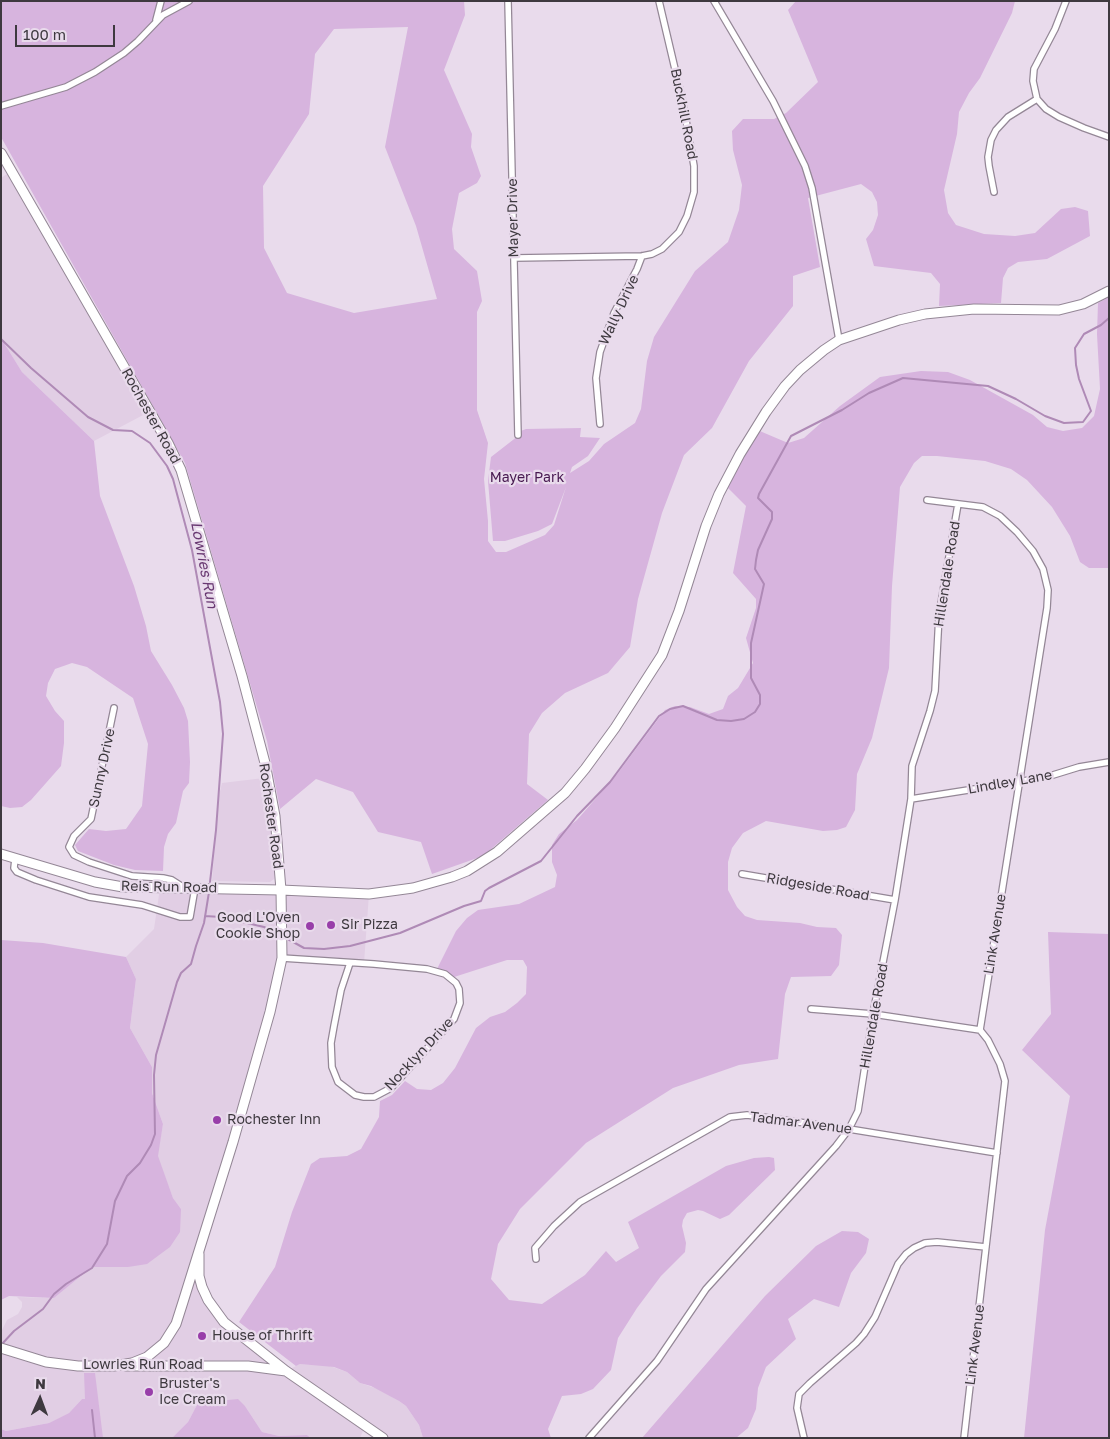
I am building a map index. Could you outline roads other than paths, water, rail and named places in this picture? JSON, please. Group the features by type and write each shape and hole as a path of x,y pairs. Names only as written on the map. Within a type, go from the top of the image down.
{"main road":[{"name":"Rochester Road","path":"1,153 168,443 181,470 242,676 265,763 274,816 281,890 282,958 270,1012 233,1142 200,1247 200,1276 208,1300 215,1312 233,1330 286,1371 383,1438"},
{"name":"Reis Run Road","path":"1,854 95,882 114,886 147,888 183,887 369,894 391,893 433,883 467,871 485,860 553,805 595,757 662,655 677,616 706,526 719,494 748,441 766,412 792,378 816,356 839,340 899,320 938,312 987,308 1050,311 1067,309 1091,301 1109,291"},
{"path":"114,1366 132,1363 147,1357 159,1348 169,1336 182,1308 200,1247"},
{"name":"Lowries Run Road","path":"1,1348 30,1358 63,1365 240,1366 286,1371"}],"street":[{"path":"156,20 161,1"},
{"path":"1,106 66,87 88,76 124,53 163,14 188,1"},
{"name":"Mayer Drive","path":"508,1 518,435"},
{"name":"Buckhill Road","path":"514,258 642,256 662,249 680,232 694,192 694,166 688,128 659,1"},
{"path":"714,1 773,102 805,166 812,188 839,340"},
{"path":"1066,1 1055,29 1034,69 1033,81 1037,99 1046,109 1059,117 1109,137"},
{"path":"994,192 988,157 992,140 1001,124 1008,117 1037,99"},
{"name":"Wally Drive","path":"600,424 596,378 600,352 614,313 638,269 642,256"},
{"name":"Link Avenue","path":"928,500 982,507 1000,516 1033,551 1043,569 1048,590 1047,608 980,1030 988,1040 996,1056 1005,1081 964,1438"},
{"name":"Hillendale Road","path":"589,1438 657,1361 706,1289 836,1146 849,1129 858,1111 911,799 912,766 935,691 938,615 958,504"},
{"name":"Sunny Drive","path":"114,708 91,820 74,836 69,847 74,855 89,862 132,876 172,880 183,887"},
{"name":"Lindley Lane","path":"911,799 1020,782 1079,767 1109,762"},
{"path":"15,859 14,868 16,872 36,880 89,896 142,904 180,917 190,917 195,888"},
{"name":"Ridgeside Road","path":"742,874 895,900"},
{"name":"Nocklyn Drive","path":"282,958 398,966 436,970 456,983 460,996 458,1010 454,1019 391,1088 374,1097 364,1098 355,1096 338,1082 332,1067 331,1043 341,990 350,963"},
{"path":"811,1009 873,1014 980,1030"},
{"name":"Tadmar Avenue","path":"536,1259 536,1248 554,1226 580,1202 730,1117 747,1115 997,1153"},
{"path":"804,1438 797,1408 799,1394 864,1334 875,1317 898,1264 906,1254 925,1243 937,1242 986,1247"}],"waterway":[{"path":"284,937 304,948 324,949 350,946 400,933 464,906 481,901 485,891 489,888 541,861 577,816 610,782 659,716 670,709 683,706 717,720 731,721 744,719 755,712 760,704 760,695 751,678 751,643 764,584 755,569 758,550 772,519 772,512 758,498 791,436 842,410 869,393 903,378 988,386 1016,399 1045,416 1064,423 1083,422 1091,411 1079,379 1075,348 1084,334 1101,325 1109,318"},
{"name":"Lowries Run","path":"1,339 31,368 88,417 113,430 132,431 150,443 167,466 173,479 192,550 220,702 223,734 210,882"},
{"name":"Lowries Run","path":"2,1344 14,1331 43,1309 54,1294 92,1268 107,1244 115,1201 127,1176 140,1163 151,1145 155,1134 154,1075 156,1055 177,982 181,973 191,964 204,923 209,892"},
{"path":"205,916 221,917 264,927 278,934"},
{"path":"92,1410 95,1438"}],"place":[{"name":"Sir Pizza","path":"331,925"},
{"name":"Good L'Oven Cookie Shop","path":"310,926"},
{"name":"Rochester Inn","path":"217,1120"},
{"name":"House of Thrift","path":"202,1336"},
{"name":"Bruster's Ice Cream","path":"149,1392"}],"park label":[{"name":"Mayer Park","path":"527,478"}]}
